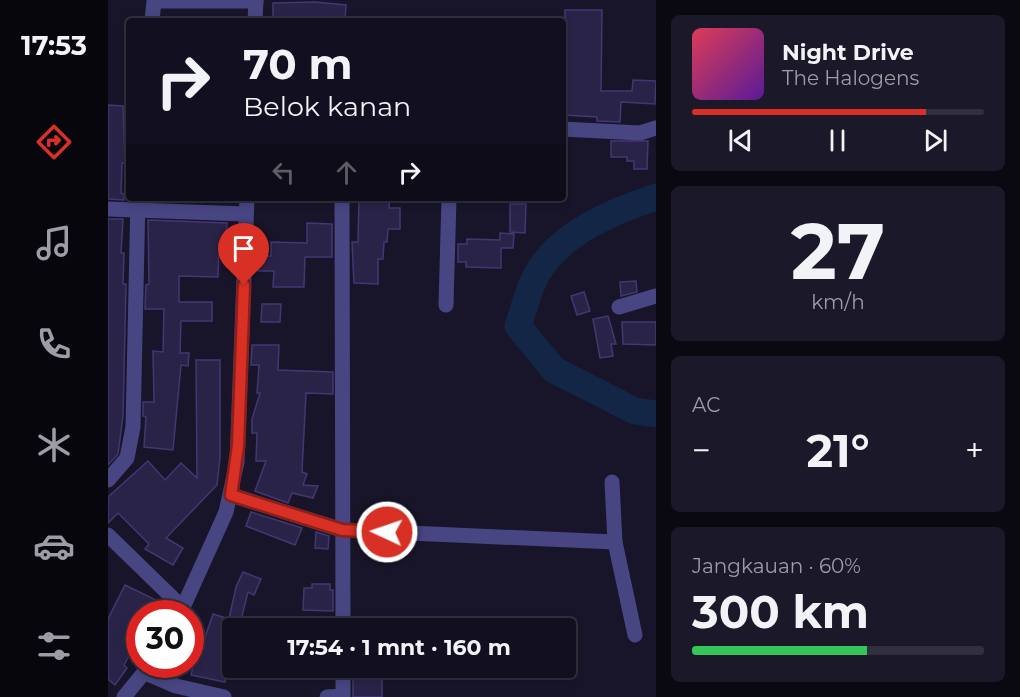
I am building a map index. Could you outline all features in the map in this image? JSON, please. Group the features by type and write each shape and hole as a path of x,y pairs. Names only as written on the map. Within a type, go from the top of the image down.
{"street":[{"path":"152,18 149,0 256,1 255,18"},
{"path":"566,129 640,133 656,128"},
{"path":"185,600 231,495 238,446 247,201"},
{"path":"342,201 343,618"},
{"path":"446,305 449,201"},
{"path":"108,209 138,204 246,214"},
{"path":"108,480 127,458 133,427 138,204"},
{"path":"619,307 656,296"},
{"path":"612,482 615,542 635,635"},
{"path":"231,495 342,530 615,542"},
{"path":"108,535 171,600"},
{"path":"124,697 140,678"},
{"path":"163,678 176,686 224,697"},
{"path":"327,697 343,697 343,678"}],"building":[{"path":"315,2 346,5 345,18 273,18 273,3"},
{"path":"565,10 602,10 601,91 632,91 633,80 656,81 655,104 621,102 620,122 597,121 597,117 566,115"},
{"path":"108,105 123,106 125,163 122,163 121,193 124,194 124,200 108,199"},
{"path":"611,141 648,141 647,169 634,169 634,161 627,161 627,157 611,157"},
{"path":"359,201 390,201 389,208 400,208 400,229 388,229 387,242 384,242 383,259 378,259 378,284 354,283 352,242 358,242"},
{"path":"510,204 526,204 525,233 510,232"},
{"path":"108,219 123,219 121,253 124,253 123,284 126,284 123,416 118,454 108,465"},
{"path":"148,220 227,223 226,248 219,248 218,277 179,276 179,302 212,302 212,321 181,321 180,353 189,353 188,366 181,365 173,450 144,447 146,417 143,416 143,402 154,402 153,351 163,352 164,309 145,309 146,285 149,284"},
{"path":"307,223 332,224 332,257 305,257 304,287 273,287 274,271 258,271 258,256 271,256 271,242 307,243"},
{"path":"500,233 514,234 513,248 501,248 501,268 466,267 466,262 458,262 458,244 467,244 467,239 500,240"},
{"path":"636,281 637,292 621,296 620,282"},
{"path":"584,292 590,311 577,315 571,296"},
{"path":"262,304 281,304 280,322 261,322"},
{"path":"608,316 616,344 611,344 613,356 600,358 593,319"},
{"path":"622,322 656,322 656,345 623,344"},
{"path":"252,345 279,345 278,370 333,372 333,394 306,393 302,472 307,474 303,485 318,486 313,498 292,493 288,503 255,491 266,461 256,461 257,433 252,433 252,419 260,393 257,393 259,365 251,365"},
{"path":"196,360 220,360 220,458 217,485 166,538 183,548 173,565 145,549 149,544 118,513 108,523 108,497 148,461 165,480 181,463 197,478"},
{"path":"251,512 302,528 295,545 246,526"},
{"path":"316,532 329,536 328,549 315,548"},
{"path":"243,572 261,579 254,595 248,592 242,618 229,618 236,587"},
{"path":"312,584 330,584 330,590 333,590 333,611 303,610 304,588 312,588"},
{"path":"125,585 156,600 126,600 126,661 124,665 126,669 115,685 108,679 108,619"},
{"path":"213,614 226,618 222,618 222,678 226,678 225,682 204,678 204,640"},
{"path":"353,678 382,678 382,697 353,697"}],"waterway":[{"path":"656,197 622,209 589,225 559,247 537,274 518,326 554,370 635,411 656,414"}],"route":[{"path":"244,285 238,446 231,495 342,530 387,532"}]}
